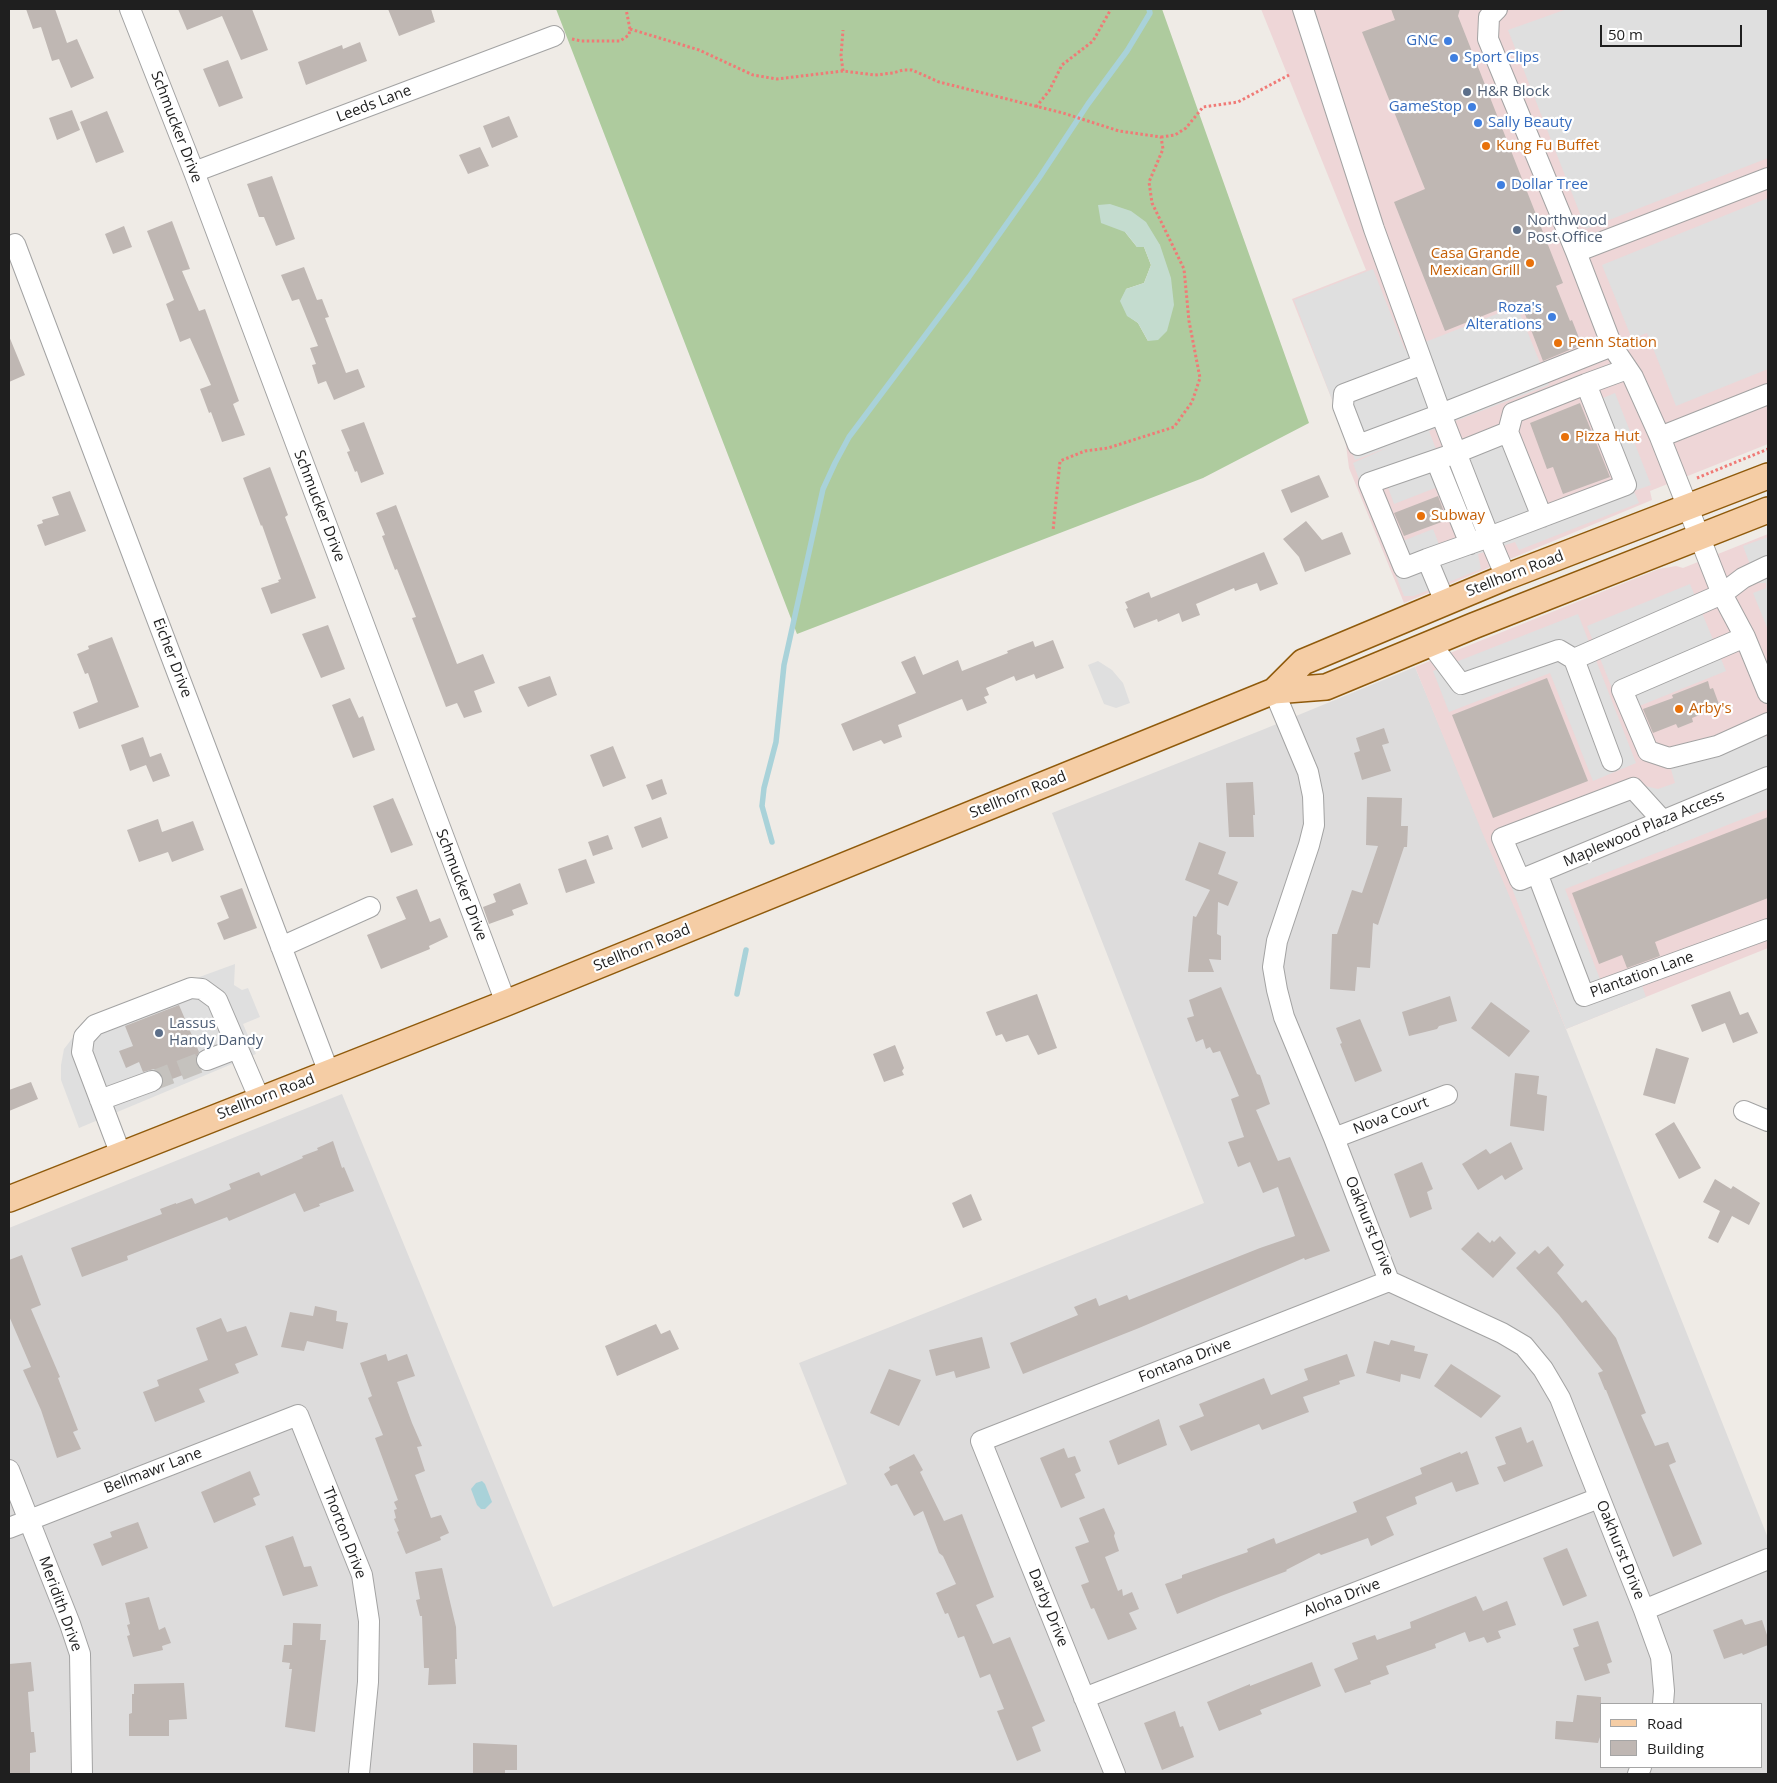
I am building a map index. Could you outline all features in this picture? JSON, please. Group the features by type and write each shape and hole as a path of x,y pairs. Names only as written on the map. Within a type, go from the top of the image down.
{"main road":[{"name":"Stellhorn Road","path":"1274,691 1303,662 1506,577 1682,496 1768,476"},
{"name":"Stellhorn Road","path":"9,1199 506,1003 1274,691 1326,687 1473,626 1768,510"}],"street":[{"name":"Schmucker Drive","path":"130,9 194,172 506,1003"},
{"path":"1303,9 1374,230 1441,414 1506,577"},
{"path":"1497,9 1489,17 1488,39 1576,252 1612,346 1633,377 1660,437 1722,594 1745,637 1768,693"},
{"name":"Leeds Lane","path":"194,172 554,36"},
{"path":"1576,252 1768,178"},
{"name":"Eicher Drive","path":"15,244 329,1073"},
{"path":"1423,364 1344,394 1343,406 1358,445 1612,346"},
{"path":"1542,518 1508,432 1513,413 1628,369"},
{"path":"1508,432 1369,484 1404,568 1626,485 1586,384"},
{"path":"1660,437 1768,394"},
{"path":"1436,460 1470,544"},
{"path":"1427,559 1445,602"},
{"path":"1574,659 1722,594 1744,578 1768,566"},
{"path":"1745,637 1622,690 1648,751 1669,758 1717,746 1768,723"},
{"path":"1431,644 1461,684 1559,650 1574,659 1612,761"},
{"name":"Oakhurst Drive","path":"1274,691 1308,772 1313,796 1314,825 1277,941 1273,967 1276,990 1284,1017 1334,1138 1388,1281 1502,1333 1524,1346 1543,1369 1560,1398 1661,1657 1663,1703"},
{"name":"Maplewood Plaza Access","path":"1528,876 1768,777"},
{"path":"1528,876 1502,838 1633,788 1663,821"},
{"name":"Plantation Lane","path":"1528,876 1584,996 1768,929"},
{"path":"281,947 370,907"},
{"path":"121,1154 82,1052 84,1037 95,1025 190,988 202,989 217,1000 260,1100"},
{"path":"207,1060 238,1048"},
{"path":"100,1100 152,1081"},
{"name":"Nova Court","path":"1334,1138 1447,1094"},
{"path":"1744,1111 1768,1120"},
{"name":"Fontana Drive","path":"981,1441 1388,1281"},
{"name":"Bellmawr Lane","path":"9,1528 298,1415"},
{"name":"Thorton Drive","path":"298,1415 362,1575 369,1621 368,1682 359,1774"},
{"name":"Darby Drive","path":"981,1441 1115,1774"},
{"name":"Meridith Drive","path":"9,1470 80,1654 82,1774"},
{"name":"Aloha Drive","path":"1084,1698 1599,1498"},
{"path":"1644,1610 1768,1559"}],"path":[{"path":"581,41 620,41 629,35 630,29 626,9"},
{"path":"1036,107 1049,92 1062,65 1092,41 1111,9"},
{"path":"630,29 699,50 753,75 777,79 843,71 875,75 912,70 924,77 939,82 1063,113 1119,131 1161,137 1175,135 1186,128 1203,107 1238,102 1289,75"},
{"path":"843,30 841,56 843,71"},
{"path":"1053,531 1060,461 1085,450 1108,448 1174,427 1192,402 1200,378 1189,321 1184,269 1152,203 1148,182 1164,149 1161,137"},
{"path":"1682,496 1768,449"}],"shaded area":[{"path":"1261,9 1768,9 1768,444 1650,491 1652,500 1404,603 1349,468 1344,430 1292,299 1366,270"},
{"path":"1567,9 1768,9 1768,158 1586,229 1508,30"},
{"path":"1768,198 1768,369 1676,406 1647,333 1632,339 1602,265"},
{"path":"1373,269 1405,350 1517,306 1549,385 1429,431 1443,467 1514,439 1544,514 1622,483 1591,403 1615,393 1651,485 1634,491 1639,503 1519,550 1515,542 1478,554 1481,569 1414,596 1404,596 1385,548 1433,529 1440,547 1482,530 1461,478 1394,504 1386,482 1360,482 1353,463 1389,447 1355,460 1294,300"},
{"path":"1768,534 1768,948 1566,1029 1482,832 1415,667 1659,569 1676,566 1683,568"},
{"path":"1768,537 1768,630 1753,593 1766,588 1766,583 1757,583 1743,546"},
{"path":"1690,584 1726,671 1622,713 1587,626"},
{"path":"1578,614 1636,763 1593,781 1550,673 1449,712 1433,671"},
{"path":"1098,661 1112,670 1123,683 1130,703 1116,708 1104,704 1088,665"},
{"path":"1415,667 1566,1029 1768,1538 1768,1774 9,1774 9,1228 342,1094 553,1607 847,1484 799,1363 1204,1203 1052,813"},
{"path":"1746,733 1768,737 1768,809 1565,889 1603,987 1638,974 1646,997 1566,1029 1492,836 1632,783 1658,789 1675,783 1670,766"},
{"path":"235,964 234,985 242,990 248,988 260,1017 243,1024 256,1054 79,1128 61,1080 64,1049 74,1036 86,1025 142,998"}],"green space":[{"path":"556,9 1162,9 1309,423 1203,478 797,634","holes":["1125,232 1160,245 1148,341 1138,323 1127,315 1126,289 1144,283 1151,265 1144,247 1137,247"]},
{"path":"1110,204 1131,211 1146,222 1160,245 1171,278 1174,305 1167,331 1158,340 1148,341 1138,323 1127,316 1120,301 1126,289 1144,283 1151,265 1144,247 1137,247 1125,232 1101,223 1098,205"}],"water":[{"path":"482,1481 492,1502 485,1509 481,1509 477,1505 471,1489 476,1483"}],"building":[{"path":"26,9 55,9 67,43 77,39 94,78 71,88 59,59 52,61 41,27 33,29"},
{"path":"178,9 252,9 268,50 241,60 222,16 187,30"},
{"path":"388,9 431,9 435,22 399,36"},
{"path":"1391,9 1460,9 1458,16 1563,283 1556,286 1581,343 1578,344 1579,346 1543,361 1520,301 1445,331 1394,202 1425,189 1362,32 1395,20"},
{"path":"360,42 367,61 306,85 298,62 342,45 343,49"},
{"path":"228,60 243,98 219,107 203,69"},
{"path":"72,110 80,130 57,140 49,118"},
{"path":"107,111 124,152 96,163 80,122"},
{"path":"509,116 518,137 492,148 483,126"},
{"path":"480,147 489,166 468,174 459,155"},
{"path":"272,176 295,239 276,246 264,217 259,217 247,184"},
{"path":"172,221 190,269 182,271 199,311 205,309 239,401 233,404 245,435 222,442 200,389 211,385 190,338 180,342 166,304 174,300 147,231"},
{"path":"124,226 132,247 113,254 105,234"},
{"path":"304,267 317,300 322,299 329,317 325,318 346,373 358,369 365,387 334,400 326,381 318,384 312,365 316,364 310,348 318,346 299,299 292,301 281,275"},
{"path":"9,336 25,375 9,382"},
{"name":"Pizza Hut","path":"1580,403 1610,477 1563,494 1553,467 1547,469 1530,423"},
{"path":"364,422 384,474 361,483 347,452 350,451 341,430"},
{"path":"270,467 288,515 285,517 316,598 271,614 261,588 279,582 278,580 281,579 243,478"},
{"path":"1319,475 1329,497 1291,513 1281,490"},
{"path":"70,491 86,531 45,546 37,525 43,523 42,520 59,515 52,497"},
{"name":"Subway","path":"1438,496 1447,520 1404,536 1394,513"},
{"path":"396,505 457,664 483,654 495,683 474,691 482,712 464,718 457,703 446,707 412,618 416,617 397,569 395,570 382,536 385,535 376,513"},
{"path":"1306,521 1322,540 1342,532 1351,554 1305,572 1299,557 1283,539"},
{"path":"1264,552 1278,584 1260,591 1257,583 1235,591 1234,588 1196,604 1200,615 1182,622 1179,613 1158,622 1157,619 1134,628 1125,602 1149,592 1151,598"},
{"path":"328,625 345,669 321,678 302,634"},
{"path":"112,637 139,707 79,729 73,712 98,702 88,673 85,674 77,654 89,649 88,646"},
{"path":"1053,640 1064,668 1036,679 1034,674 1016,681 1014,676 986,688 989,695 984,697 987,703 967,711 962,699 898,725 902,737 884,744 881,740 853,751 841,724 916,693 901,662 915,656 923,675 958,660 962,671 1033,641 1035,647"},
{"path":"550,676 557,695 528,707 518,687"},
{"path":"1547,678 1588,781 1493,818 1452,715"},
{"name":"Arby's","path":"1708,681 1710,689 1713,688 1720,707 1692,718 1693,722 1678,728 1676,724 1653,733 1643,709 1673,698 1672,695"},
{"path":"350,698 359,718 363,716 375,750 353,758 332,705"},
{"path":"1384,728 1389,743 1382,745 1391,771 1362,780 1354,753 1360,751 1356,738"},
{"path":"143,737 150,757 161,753 170,776 153,782 146,765 130,771 121,745"},
{"path":"613,746 626,778 603,787 590,755"},
{"path":"662,779 667,794 652,800 646,785"},
{"path":"1253,782 1254,837 1229,837 1226,783"},
{"path":"1367,797 1402,798 1401,826 1408,826 1407,847 1404,847 1378,925 1373,923 1370,968 1357,967 1355,991 1330,989 1332,934 1337,934 1352,890 1362,893 1378,846 1366,845"},
{"path":"393,798 413,845 391,853 373,806"},
{"path":"661,817 668,838 642,848 634,827"},
{"path":"1768,817 1768,898 1655,942 1660,956 1627,968 1622,955 1599,964 1572,893"},
{"path":"158,819 162,832 193,821 204,850 172,862 168,852 139,862 127,830"},
{"path":"608,835 613,849 593,856 588,842"},
{"path":"1199,842 1226,852 1218,874 1238,882 1228,906 1218,902 1217,934 1221,936 1221,960 1209,959 1214,972 1188,972 1193,916 1196,917 1210,890 1185,880"},
{"path":"586,859 595,883 566,893 558,869"},
{"path":"520,883 528,904 512,910 514,915 489,924 483,907 496,902 493,894"},
{"path":"242,888 257,928 224,940 217,923 229,918 220,896"},
{"path":"417,889 430,922 440,918 448,937 429,946 430,949 381,969 367,935 406,919 396,897"},
{"path":"1221,987 1257,1074 1260,1075 1270,1104 1256,1110 1278,1161 1290,1157 1330,1251 1305,1260 1304,1258 1139,1328 1023,1374 1010,1343 1078,1315 1074,1307 1096,1298 1099,1306 1127,1295 1129,1300 1295,1236 1278,1187 1263,1193 1250,1162 1238,1167 1228,1142 1244,1137 1231,1099 1239,1096 1220,1051 1213,1053 1210,1047 1206,1049 1203,1039 1196,1042 1187,1018 1194,1016 1189,1000"},
{"path":"1730,991 1740,1015 1748,1012 1758,1033 1733,1043 1725,1023 1702,1032 1691,1005"},
{"path":"1037,994 1057,1048 1038,1055 1028,1035 1006,1042 1002,1034 996,1036 986,1012"},
{"path":"1450,996 1457,1021 1439,1026 1437,1029 1409,1036 1402,1012"},
{"path":"1491,1002 1530,1031 1509,1057 1471,1028"},
{"name":"Lassus Handy Dandy","path":"179,1005 199,1052 195,1059 199,1069 164,1082 163,1076 154,1069 143,1072 139,1062 126,1068 119,1051 133,1046 125,1026"},
{"path":"1360,1019 1382,1071 1355,1082 1340,1044 1342,1043 1336,1028"},
{"path":"895,1045 904,1068 902,1071 904,1075 884,1082 873,1054"},
{"path":"1656,1048 1689,1058 1675,1104 1643,1095"},
{"path":"1515,1073 1539,1076 1537,1094 1547,1096 1544,1131 1510,1126"},
{"path":"31,1082 38,1099 9,1111 9,1090"},
{"path":"1674,1122 1701,1168 1679,1179 1655,1134"},
{"path":"333,1141 342,1168 344,1167 354,1191 319,1204 320,1206 304,1212 295,1193 229,1221 227,1217 127,1256 128,1260 82,1277 71,1248 162,1214 160,1209 176,1203 192,1198 195,1204 231,1189 229,1184 259,1172 261,1176 303,1158 302,1156 318,1150 317,1148"},
{"path":"1511,1142 1523,1169 1505,1180 1502,1175 1478,1190 1462,1164 1486,1149 1490,1154"},
{"path":"1422,1162 1433,1189 1427,1192 1432,1209 1410,1218 1394,1174"},
{"path":"1715,1179 1731,1189 1733,1186 1760,1203 1749,1225 1732,1216 1718,1243 1708,1238 1720,1211 1703,1202"},
{"path":"971,1194 982,1220 963,1228 952,1203"},
{"path":"1478,1232 1490,1243 1500,1236 1516,1253 1493,1278 1461,1249"},
{"path":"1548,1246 1564,1265 1557,1273 1582,1303 1586,1300 1616,1338 1646,1413 1641,1415 1655,1446 1668,1442 1676,1462 1669,1465 1702,1544 1673,1557 1598,1373 1603,1371 1559,1315 1516,1268 1535,1250 1539,1254"},
{"path":"22,1255 41,1305 31,1309 60,1377 58,1378 78,1430 73,1432 81,1449 57,1458 41,1410 23,1370 31,1367 9,1316 9,1260"},
{"path":"315,1306 337,1311 336,1321 348,1323 343,1349 307,1341 304,1351 281,1347 290,1312 313,1316"},
{"path":"221,1318 227,1332 246,1326 258,1355 235,1364 239,1373 199,1389 205,1402 155,1422 143,1392 159,1386 157,1380 208,1360 196,1328"},
{"path":"656,1324 661,1334 670,1330 679,1349 617,1376 605,1346"},
{"path":"982,1337 990,1368 956,1378 954,1371 936,1376 929,1350"},
{"path":"1391,1340 1415,1346 1414,1351 1428,1354 1420,1379 1401,1374 1400,1382 1366,1373 1374,1341 1389,1345"},
{"path":"386,1354 388,1361 407,1354 415,1376 397,1382 422,1446 417,1447 425,1471 415,1475 431,1518 441,1515 449,1533 440,1537 441,1540 406,1554 394,1519 396,1518 394,1510 397,1509 394,1502 398,1500 375,1438 383,1435 368,1398 372,1396 360,1363"},
{"path":"1347,1354 1355,1376 1339,1381 1340,1384 1303,1397 1309,1412 1262,1430 1259,1424 1191,1451 1179,1426 1204,1416 1199,1404 1264,1378 1271,1395 1308,1380 1304,1369"},
{"path":"1451,1364 1501,1396 1481,1418 1434,1386"},
{"path":"889,1369 921,1380 899,1426 870,1413"},
{"path":"1159,1419 1167,1445 1118,1465 1109,1441"},
{"path":"1521,1427 1527,1443 1533,1440 1543,1466 1504,1482 1497,1467 1506,1464 1495,1437"},
{"path":"1064,1448 1068,1458 1075,1456 1081,1471 1075,1474 1085,1498 1061,1508 1040,1458"},
{"path":"1467,1451 1479,1484 1456,1492 1452,1482 1415,1497 1417,1504 1386,1517 1394,1535 1371,1546 1368,1538 1321,1555 1319,1553 1287,1571 1177,1614 1165,1584 1182,1578 1182,1575 1248,1552 1247,1549 1274,1538 1276,1544 1357,1512 1353,1502 1422,1474 1420,1468"},
{"path":"914,1454 923,1470 920,1472 944,1521 962,1514 994,1597 976,1605 993,1644 1010,1637 1045,1721 1032,1727 1041,1751 1017,1761 997,1711 1004,1709 990,1674 980,1678 964,1636 958,1638 948,1613 945,1614 936,1593 956,1584 943,1556 939,1553 923,1511 914,1516 897,1484 891,1486 884,1474 890,1470 889,1467"},
{"path":"250,1471 260,1495 253,1498 256,1505 214,1523 201,1492"},
{"path":"1104,1508 1115,1533 1114,1536 1119,1551 1105,1557 1118,1591 1122,1589 1123,1596 1132,1592 1139,1609 1129,1613 1137,1629 1108,1640 1094,1608 1091,1609 1081,1585 1089,1582 1075,1547 1089,1542 1079,1518"},
{"path":"138,1522 148,1548 102,1566 93,1544 112,1537 110,1532"},
{"path":"293,1536 304,1567 311,1566 318,1586 283,1596 265,1546"},
{"path":"1567,1548 1587,1596 1563,1606 1543,1558"},
{"path":"442,1568 456,1627 456,1684 428,1685 429,1668 424,1668 422,1616 420,1616 416,1600 420,1599 415,1572"},
{"path":"1476,1596 1483,1611 1507,1601 1516,1625 1498,1631 1501,1638 1487,1643 1484,1637 1469,1642 1465,1632 1435,1644 1436,1648 1386,1666 1389,1674 1370,1681 1371,1684 1345,1693 1334,1669 1358,1659 1352,1643 1375,1635 1377,1640 1411,1628 1410,1622"},
{"path":"149,1597 159,1630 165,1627 171,1643 162,1646 163,1650 133,1657 127,1636 130,1635 127,1625 130,1624 125,1603"},
{"path":"1742,1619 1745,1625 1762,1620 1768,1638 1768,1645 1743,1655 1742,1653 1724,1659 1713,1630"},
{"path":"1598,1621 1612,1662 1607,1664 1610,1673 1585,1681 1573,1648 1579,1646 1573,1629"},
{"path":"293,1623 321,1624 320,1640 326,1640 315,1732 285,1727 292,1669 289,1669 290,1663 282,1662 284,1645 292,1645"},
{"path":"31,1662 34,1691 28,1692 31,1732 34,1732 36,1752 30,1753 30,1774 9,1774 9,1664"},
{"path":"1312,1662 1321,1686 1260,1710 1262,1714 1219,1731 1207,1702 1250,1684 1250,1686"},
{"path":"184,1683 187,1719 169,1720 169,1736 129,1736 129,1714 132,1713 134,1684"},
{"path":"1577,1695 1601,1697 1600,1737 1598,1743 1555,1739 1556,1721 1573,1722"},
{"path":"1175,1711 1180,1727 1183,1726 1194,1757 1162,1770 1144,1723"},
{"path":"473,1743 517,1745 517,1770 505,1770 505,1774 473,1774"}],"waterway":[{"path":"772,842 762,806 764,788 776,742 784,665 823,489 849,437 969,277 1039,178 1088,104 1127,51 1150,13 1149,9"},
{"path":"737,994 746,950"}],"tunnel":[{"path":"152,1081 207,1060"}],"place":[{"name":"GNC","path":"1448,41"},
{"name":"Sport Clips","path":"1454,58"},
{"name":"H&R Block","path":"1467,92"},
{"name":"GameStop","path":"1472,107"},
{"name":"Sally Beauty","path":"1478,123"},
{"name":"Kung Fu Buffet","path":"1486,146"},
{"name":"Dollar Tree","path":"1501,185"},
{"name":"Northwood Post Office","path":"1517,230"},
{"name":"Casa Grande Mexican Grill","path":"1530,263"},
{"name":"Roza's Alterations","path":"1552,317"},
{"name":"Penn Station","path":"1558,343"},
{"name":"Pizza Hut","path":"1565,437"},
{"name":"Subway","path":"1421,516"},
{"name":"Arby's","path":"1679,709"},
{"name":"Lassus Handy Dandy","path":"159,1033"}]}
